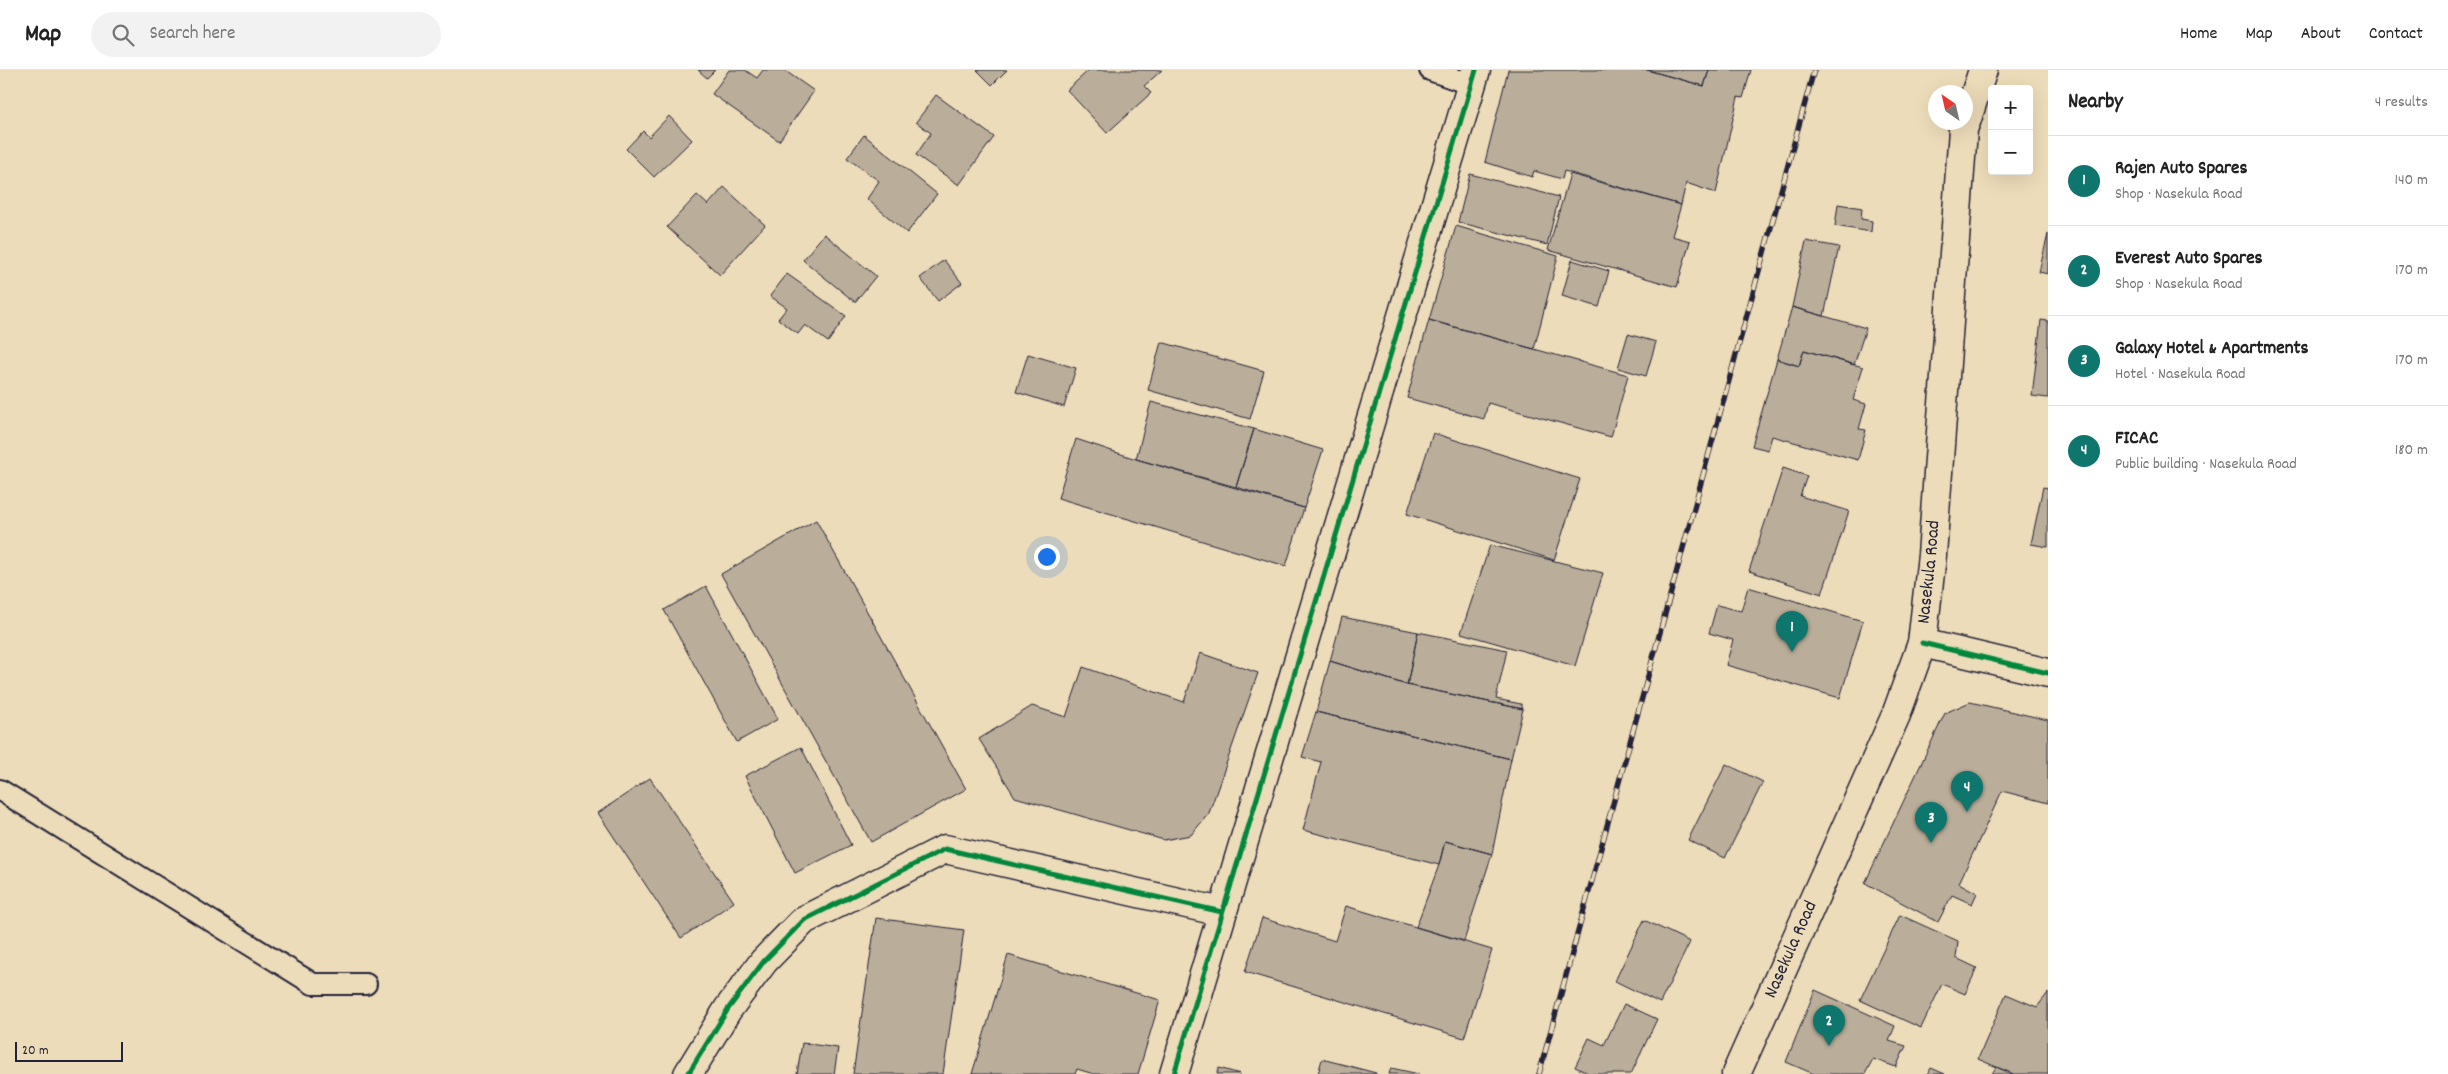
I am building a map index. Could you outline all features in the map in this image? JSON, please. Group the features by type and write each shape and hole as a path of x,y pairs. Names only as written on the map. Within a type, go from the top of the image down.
{"street":[{"name":"Nasekula Road","path":"1973,100 1984,70"},
{"path":"1174,1074 1474,77"},
{"name":"Nasekula Road","path":"1736,1074 1896,715 1922,643 1932,555 1963,130"},
{"path":"1922,643 2048,673"},
{"path":"688,1074 728,1009 764,961 804,920 945,849 1222,912"}],"lane":[{"path":"1430,70 1474,77"},
{"path":"0,790 313,984 366,984"}],"building":[{"path":"698,70 715,70 707,78"},
{"path":"729,70 745,70 757,78 763,70 784,70 814,91 779,141 712,94"},
{"path":"977,70 1007,70 992,85"},
{"path":"1089,70 1162,70 1144,86 1151,93 1107,133 1067,90"},
{"path":"1508,70 1647,70 1704,86 1709,70 1751,70 1743,98 1738,97 1716,193 1686,183 1681,205 1564,171 1562,179 1534,171 1532,177 1485,162"},
{"path":"1647,70 1709,70 1704,86"},
{"path":"936,95 994,137 959,185 916,155 931,133 916,122"},
{"path":"669,116 692,140 654,177 626,149 643,131 649,137"},
{"path":"864,135 937,194 907,233 867,199 879,181 847,158"},
{"path":"1470,174 1559,197 1547,245 1458,222"},
{"path":"1570,174 1681,205 1672,236 1690,241 1677,287 1548,250"},
{"path":"724,187 765,225 720,275 667,227 697,195 708,205"},
{"path":"1838,204 1862,208 1861,219 1872,221 1871,232 1835,226"},
{"path":"1456,226 1558,256 1534,349 1429,320"},
{"path":"824,234 876,276 855,302 803,260"},
{"path":"2048,234 2048,274 2039,272"},
{"path":"1806,241 1839,247 1824,316 1792,307"},
{"path":"944,260 962,283 938,301 920,278"},
{"path":"1572,260 1609,271 1599,307 1562,296"},
{"path":"787,274 846,316 828,342 805,325 798,334 778,319 787,308 770,296"},
{"path":"1792,307 1866,328 1854,365 1804,350 1799,366 1777,359"},
{"path":"1429,320 1628,375 1611,437 1488,403 1484,419 1407,398"},
{"path":"2041,320 2048,321 2048,398 2032,396"},
{"path":"1628,334 1656,342 1646,376 1618,368"},
{"path":"1161,342 1264,371 1250,419 1148,390"},
{"path":"1804,350 1863,367 1853,400 1866,404 1859,429 1866,430 1858,460 1772,436 1768,450 1752,446 1777,359 1799,366"},
{"path":"1028,354 1076,368 1064,407 1016,392"},
{"path":"1151,402 1254,429 1236,487 1136,459"},
{"path":"1254,429 1323,450 1304,508 1236,487"},
{"path":"1433,433 1580,479 1554,560 1407,514"},
{"path":"1076,439 1136,459 1304,508 1286,566 1058,498"},
{"path":"1783,468 1807,476 1800,496 1849,511 1822,594 1749,571"},
{"path":"2043,487 2048,488 2048,547 2031,544"},
{"path":"816,520 966,789 871,842 721,574"},
{"path":"1490,545 1603,573 1575,666 1461,633"},
{"path":"706,586 778,719 737,742 664,610"},
{"path":"1748,587 1863,621 1840,698 1726,665 1733,640 1709,633 1717,605 1741,611"},
{"path":"1342,617 1418,632 1407,685 1330,661"},
{"path":"1418,632 1507,650 1496,699 1521,704 1523,709 1407,685"},
{"path":"1200,653 1258,673 1209,813 1191,835 1164,840 1015,797 979,739 1032,706 1066,717 1083,667 1184,702"},
{"path":"1330,661 1407,685 1523,709 1511,759 1316,712"},
{"path":"1970,702 2048,720 2048,803 2002,791 1959,883 1977,893 1972,904 1952,895 1938,922 1865,883 1945,713"},
{"path":"1316,712 1511,759 1492,854 1445,841 1439,865 1303,830 1321,762 1302,757"},
{"path":"801,747 851,845 795,873 745,776"},
{"path":"1726,764 1763,782 1725,858 1688,840"},
{"path":"650,778 734,902 681,938 598,813"},
{"path":"1445,841 1492,854 1464,941 1416,927 1439,865"},
{"path":"1346,906 1492,950 1464,1038 1245,972 1262,918 1335,941"},
{"path":"1900,915 1958,941 1956,958 1977,968 1965,994 1942,984 1921,1028 1860,1000"},
{"path":"876,918 964,930 943,1074 853,1074"},
{"path":"1644,920 1690,942 1660,1003 1615,981"},
{"path":"1008,955 1160,1000 1138,1074 1094,1074 1077,1069 1075,1074 972,1074"},
{"path":"1815,990 1895,1026 1889,1041 1906,1046 1896,1067 1873,1059 1865,1074 1814,1074 1786,1062"},
{"path":"2048,993 2048,1074 2013,1074 1978,1059 2006,994 2037,1007"},
{"path":"1624,1004 1657,1019 1631,1074 1590,1074 1575,1067 1589,1038 1604,1045"},
{"path":"802,1043 838,1048 834,1074 797,1074"},
{"path":"1322,1059 1376,1073 1376,1074 1318,1074"},
{"path":"1996,1067 2013,1074 1992,1074"},
{"path":"1219,1068 1240,1074 1217,1074"},
{"path":"1391,1068 1419,1074 1389,1074"},
{"path":"1931,1068 1945,1074 1928,1074"}],"railway":[{"path":"1539,1074 1814,70"}],"cycle path":[{"path":"1174,1074 1476,70"},
{"path":"1922,643 2048,673"},
{"path":"688,1074 728,1009 764,961 804,920 945,849 1222,912"}],"place":[{"name":"Rajen Auto Spares","path":"1792,652"},
{"name":"FICAC","path":"1967,812"},
{"name":"Galaxy Hotel & Apartments","path":"1931,843"},
{"name":"Everest Auto Spares","path":"1829,1046"}]}
